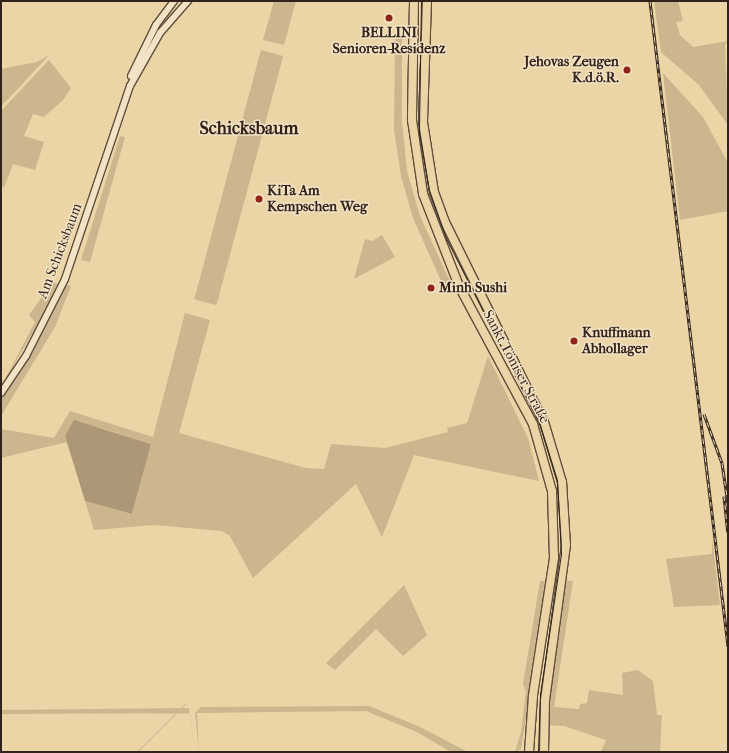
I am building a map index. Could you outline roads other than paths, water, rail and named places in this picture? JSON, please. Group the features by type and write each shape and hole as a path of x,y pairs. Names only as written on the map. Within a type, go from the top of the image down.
{"main road":[{"name":"Sankt Töniser Straße","path":"414,1 412,120 423,194 459,286 533,424 552,491 554,558 532,696 529,752"},
{"name":"Sankt Töniser Straße","path":"427,1 423,122 434,192 447,227 544,422 563,490 566,545 545,700 544,752"}],"street":[{"name":"Am Schicksbaum","path":"1,393 26,356 67,273 128,83 156,25 174,1"},
{"name":"Am Schicksbaum","path":"121,108 152,45 188,1"}],"tram line":[{"path":"421,1 419,133 429,190 446,238 539,422 557,480 561,554 540,694 538,752"}],"railway":[{"path":"650,1 728,646"},
{"path":"704,414 722,463 728,503"},
{"path":"724,496 728,532"}],"place":[{"name":"BELLINI Senioren-Residenz","path":"389,18"},
{"name":"Jehovas Zeugen K.d.ö.R.","path":"627,70"},
{"name":"KiTa Am Kempschen Weg","path":"259,199"},
{"name":"Minh Sushi","path":"431,288"},
{"name":"Knuffmann Abhollager","path":"574,341"}],"district":[{"name":"Schicksbaum","path":"249,129"}]}
